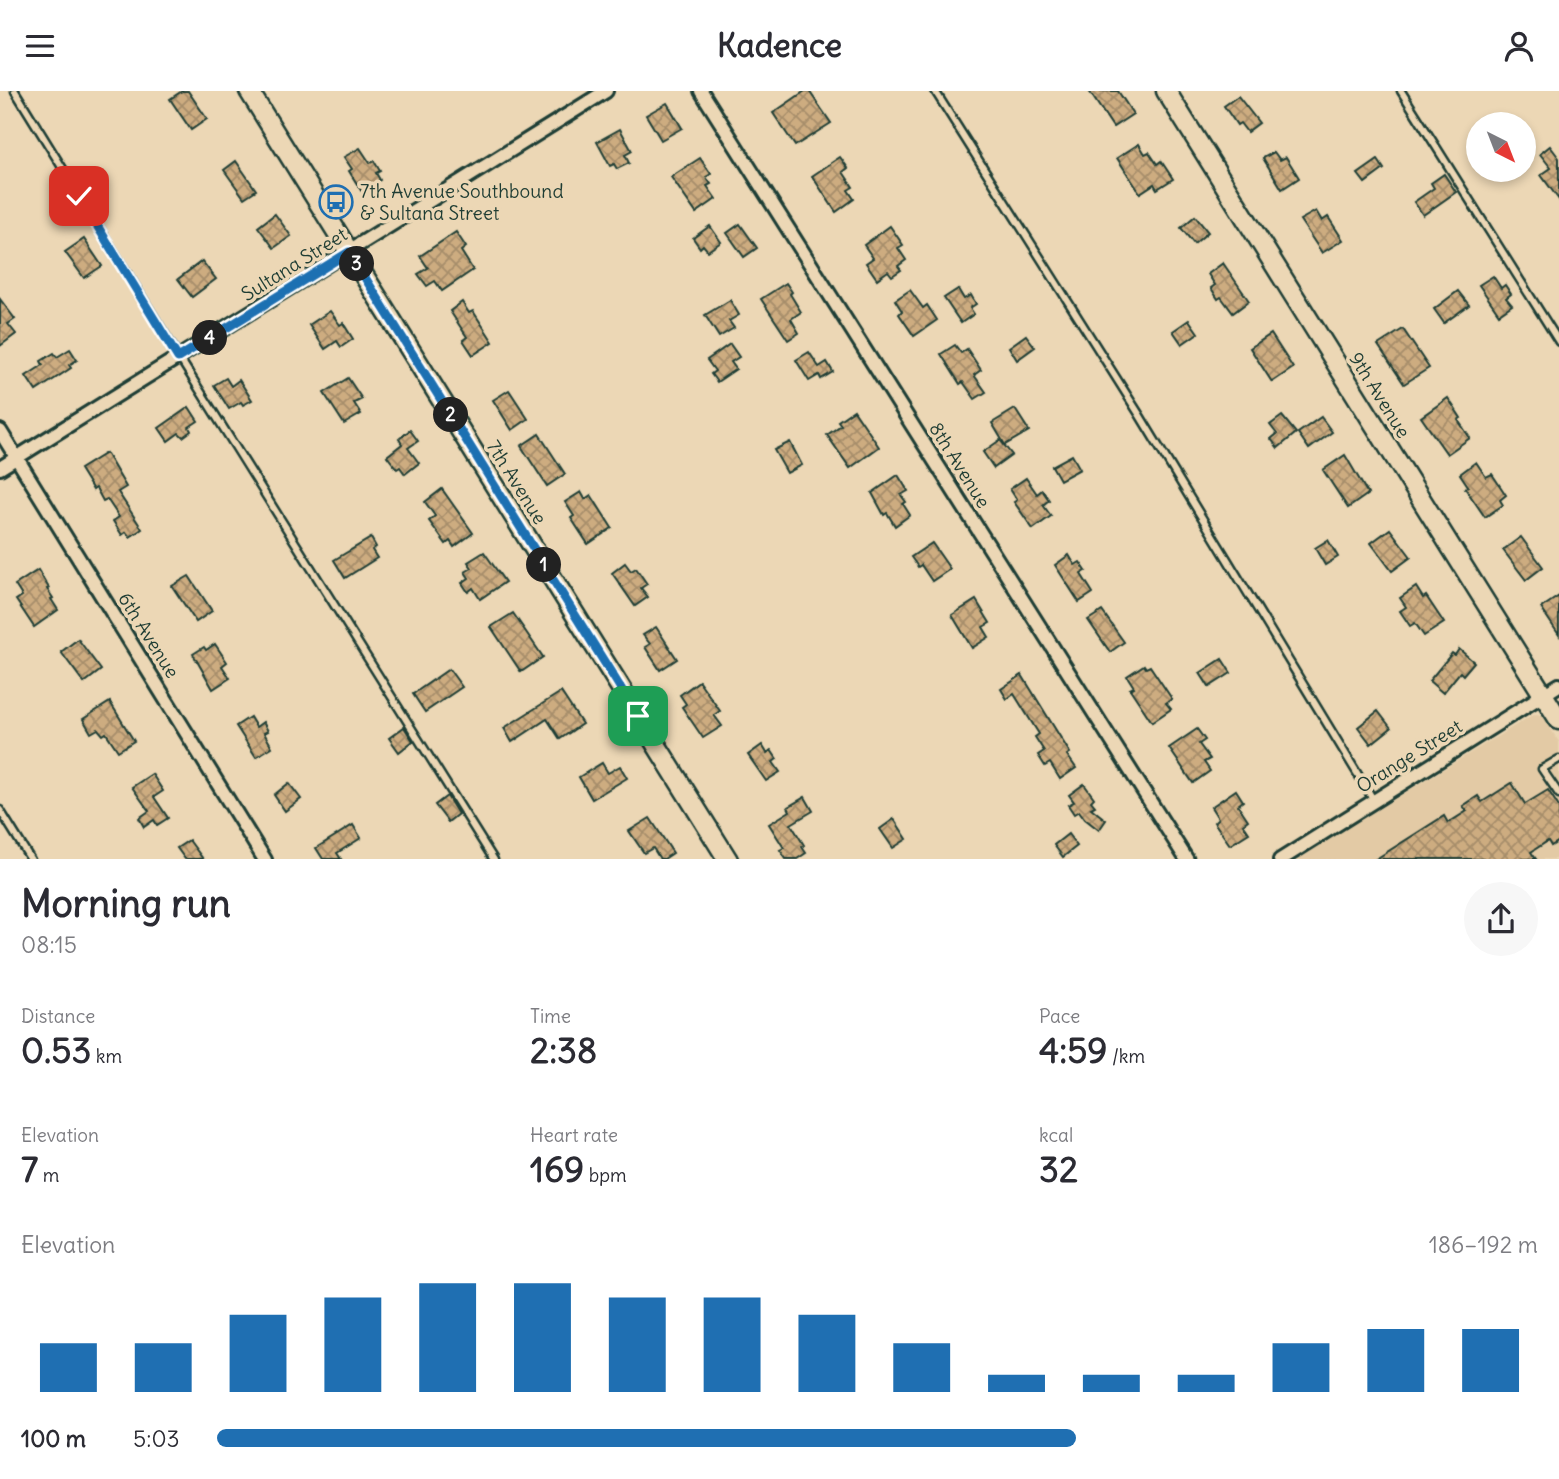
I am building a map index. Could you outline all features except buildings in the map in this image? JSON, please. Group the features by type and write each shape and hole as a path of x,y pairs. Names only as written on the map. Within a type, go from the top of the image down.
{"street":[{"name":"7th Avenue","path":"249,91 728,859"},
{"name":"Sultana Street","path":"0,468 606,91"},
{"name":"8th Avenue","path":"701,91 1187,859"},
{"name":"9th Avenue","path":"1166,91 1559,720"},
{"name":"6th Avenue","path":"0,431 265,859"},
{"name":"Orange Street","path":"1280,859 1559,685"}],"lane":[{"path":"15,91 178,358 494,859"},
{"path":"935,91 1139,414 1374,801"},
{"path":"1401,91 1559,342"},
{"path":"1559,759 1542,769 1559,795"},
{"path":"0,810 31,859"}],"shaded area":[{"path":"1534,714 1542,715 1559,742 1559,859 1297,859"}],"place":[{"name":"7th Avenue Southbound & Sultana Street","path":"336,202"}],"route":[{"path":"79,196 178,358 349,252 638,716"}]}
